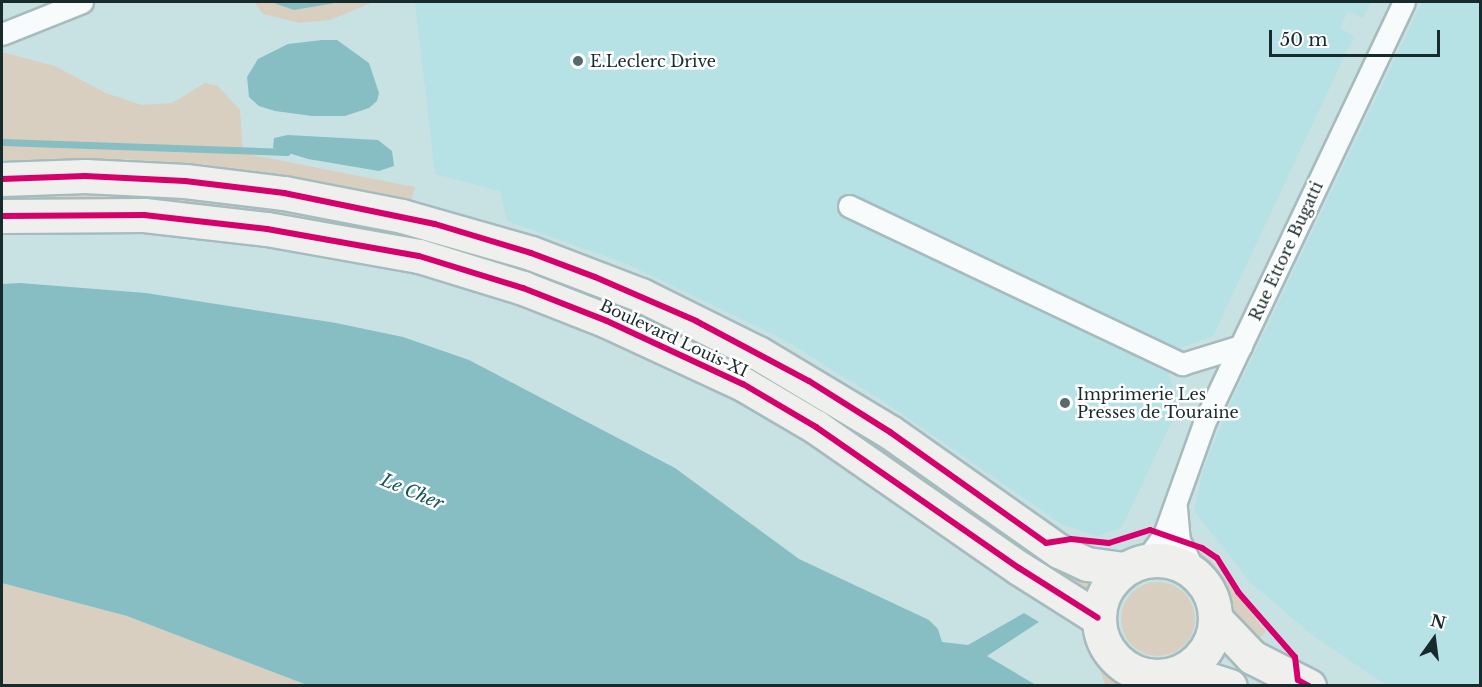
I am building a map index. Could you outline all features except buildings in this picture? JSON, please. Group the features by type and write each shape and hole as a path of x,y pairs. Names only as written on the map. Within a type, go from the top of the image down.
{"main road":[{"name":"Boulevard Louis-XI","path":"2,179 85,177 174,181 284,193 402,216 531,253 641,295 752,350 881,427 1059,551 1087,564 1135,565"},
{"name":"Boulevard Louis-XI","path":"2,216 144,215 267,229 418,256 523,288 607,321 743,384 816,427 1019,568 1098,618"},
{"path":"1183,670 1207,649 1215,618 1213,602 1196,575 1168,561 1135,565 1110,582 1098,618 1108,650 1126,668 1150,676 1183,670 1230,686"},
{"path":"1215,618 1252,657 1309,686"}],"street":[{"path":"2,34 82,2"},
{"name":"Rue Ettore Bugatti","path":"1135,565 1164,535 1204,423 1404,2"},
{"path":"849,206 1182,364 1241,346"},
{"name":"Rue Ettore Bugatti","path":"1176,505 1179,540 1196,575"}],"shaded area":[{"path":"254,2 374,2 330,20 300,23 263,14"},
{"path":"415,2 1371,2 1363,18 1348,11 1340,28 1354,36 1213,336 1178,349 855,197 846,218 1168,372 1179,406 1122,527 1098,536 1063,525 892,407 783,339 625,263 507,221 500,191 435,174"},
{"path":"1422,2 1480,2 1480,685 1386,685 1315,637 1252,584 1194,511 1204,467 1232,400"},
{"path":"2,52 55,66 106,93 142,105 172,103 205,83 218,86 240,110 243,153 415,187 411,201 207,165 125,159 2,160"},
{"path":"2,190 227,197 463,245 608,295 755,365 1093,581 1093,585 1088,595 569,291 2,201"},
{"path":"1198,551 1211,561 1266,632 1254,643 1232,615 1219,582"},
{"path":"1151,582 1165,582 1179,588 1189,598 1195,612 1193,633 1179,650 1165,656 1151,656 1137,650 1127,640 1121,626 1121,612 1127,598 1137,588"},
{"path":"2,583 127,616 307,685 2,686"},
{"path":"1083,630 1103,666 1131,685 1105,685 1098,664 1084,644"}],"water":[{"path":"271,2 341,2 294,10"},
{"path":"337,40 369,63 379,93 377,101 369,108 345,116 312,116 275,111 259,106 249,97 247,77 258,59 288,44"},
{"path":"288,135 378,140 392,151 394,166 379,171 308,159 273,148 274,138"},
{"name":"Le Cher","path":"20,283 146,293 336,323 403,337 469,360 675,468 799,559 929,620 938,629 942,642 968,645 1024,613 1039,622 987,656 1036,685 307,685 127,616 2,583 2,284"}],"waterway":[{"path":"2,142 287,152"}],"cycle path":[{"path":"2,179 85,176 185,181 284,193 435,224 531,253 595,277 696,321 809,381 890,432 1046,543 1071,539 1109,543 1150,530 1202,548 1217,558 1238,592 1295,657 1298,680 1309,686"},
{"path":"2,216 144,215 267,229 419,256 523,288 607,321 743,384 816,427 1019,568 1098,618"}],"place":[{"name":"E.Leclerc Drive","path":"578,61"},
{"name":"Imprimerie Les Presses de Touraine","path":"1065,403"}]}
